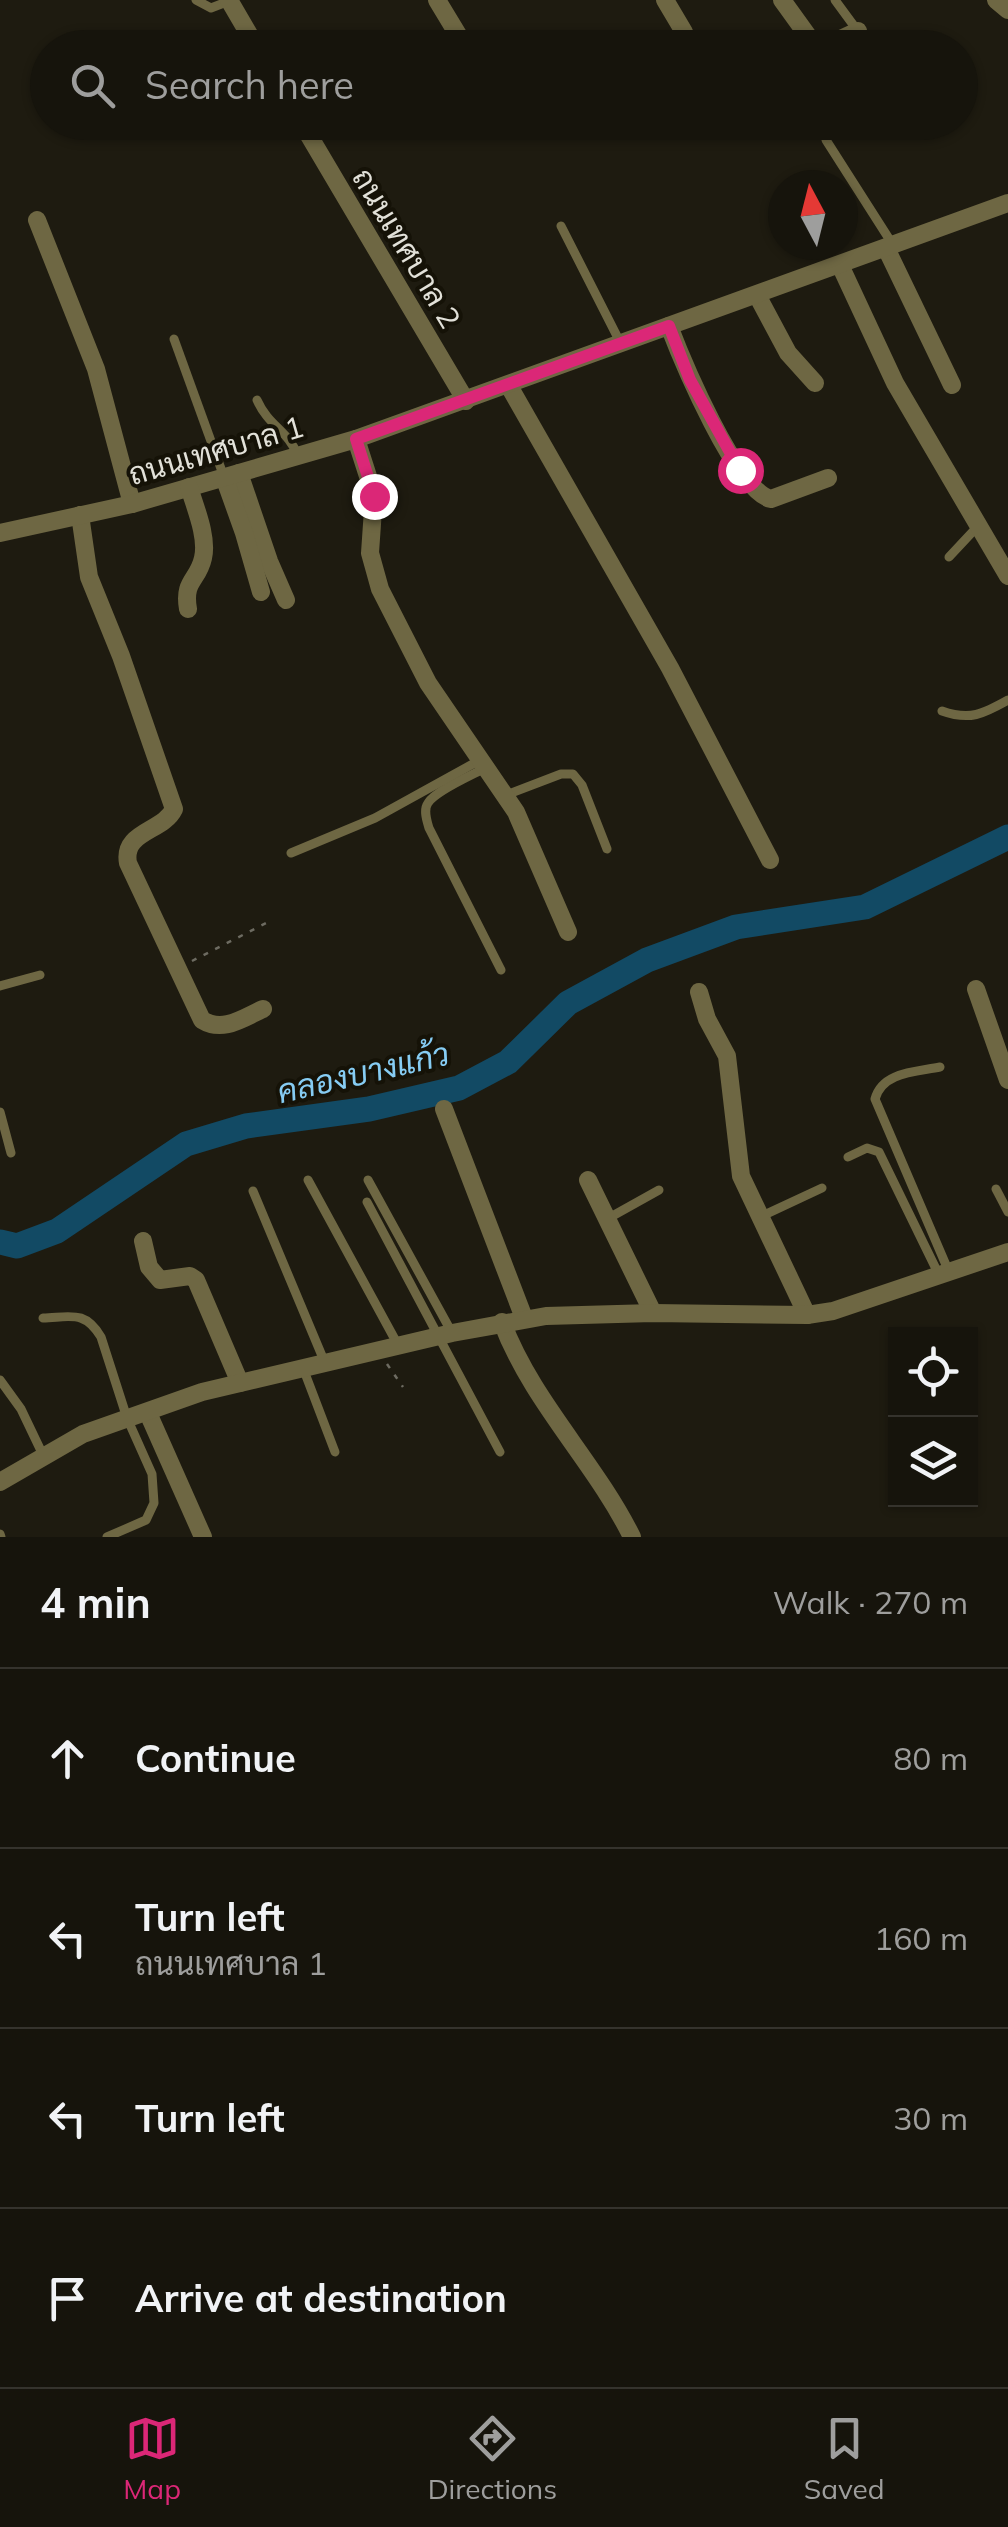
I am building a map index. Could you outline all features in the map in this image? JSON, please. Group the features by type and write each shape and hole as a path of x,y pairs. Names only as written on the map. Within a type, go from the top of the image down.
{"street":[{"path":"229,0 246,30"},
{"path":"436,0 455,30"},
{"path":"665,0 683,30"},
{"path":"782,0 803,30"},
{"path":"996,0 1008,10"},
{"name":"ถนนเทศบาล 2","path":"313,140 466,400"},
{"name":"ถนนเทศบาล 1","path":"0,532 132,504 356,439 1008,203"},
{"path":"37,220 96,369 132,504"},
{"path":"890,246 952,385"},
{"path":"840,265 895,383 1008,576"},
{"path":"757,295 788,353 814,384"},
{"path":"669,326 709,416 754,491 771,499 828,478"},
{"path":"508,386 670,668 770,860"},
{"path":"356,439 374,496 370,553 380,588 416,663 506,796 568,932"},
{"path":"232,475 261,592"},
{"path":"232,475 286,600"},
{"path":"188,609 187,584 203,559 199,522 189,488"},
{"path":"80,515 88,577 121,656 174,808 170,817 132,842 126,852 128,864 202,1020 227,1026 264,1009"},
{"path":"976,989 1008,1080"},
{"path":"699,992 707,1019 726,1056 740,1176 807,1315"},
{"path":"444,1109 524,1318"},
{"path":"588,1180 653,1313"},
{"path":"144,1241 154,1276 160,1280 190,1276 196,1280 240,1383"},
{"path":"0,1482 83,1434 202,1392 445,1334 524,1318 653,1313 807,1315 833,1311 1008,1252"},
{"path":"502,1322 526,1374 618,1508 632,1537"},
{"path":"148,1413 204,1537"}],"lane":[{"path":"196,0 211,8 229,0"},
{"path":"835,0 857,30"},
{"path":"826,140 890,246"},
{"path":"562,226 621,344"},
{"path":"174,340 232,475"},
{"path":"257,400 264,416 287,436 298,456"},
{"path":"949,557 978,526"},
{"path":"942,711 973,718 1008,700"},
{"path":"292,854 483,764"},
{"path":"483,764 428,803 426,814 429,828 500,970"},
{"path":"506,796 562,774 573,774 582,785 607,849"},
{"path":"0,986 40,975"},
{"path":"940,1066 886,1080 878,1087 874,1099 944,1273"},
{"path":"0,1112 11,1154"},
{"path":"848,1157 867,1148 879,1152 944,1273"},
{"path":"308,1180 398,1345"},
{"path":"368,1180 500,1452"},
{"path":"760,1216 822,1188"},
{"path":"996,1189 1008,1212"},
{"path":"607,1219 659,1190"},
{"path":"253,1191 325,1363"},
{"path":"368,1202 445,1334"},
{"path":"43,1318 80,1317 94,1325 152,1474 154,1504 146,1520 106,1537"},
{"path":"302,1368 335,1452"},
{"path":"0,1380 20,1409 42,1455"}],"path":[{"path":"178,969 272,920"},
{"path":"376,1350 404,1387"}],"waterway":[{"name":"คลองบางแก้ว","path":"0,1242 17,1246 57,1231 186,1144 246,1126 369,1109 459,1088 508,1062 568,1003 647,960 736,927 865,907 1008,837"}],"route":[{"path":"374,496 356,439 669,326 690,380 740,470"}]}
